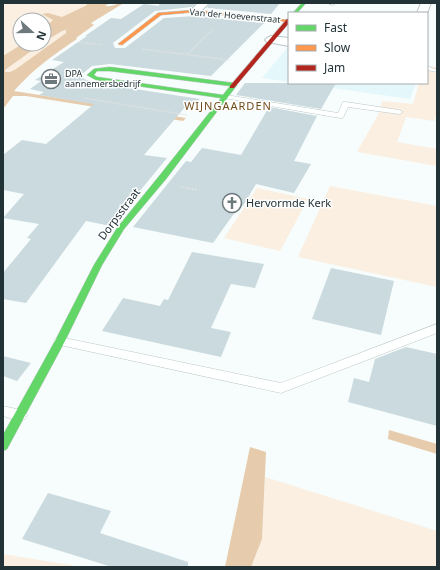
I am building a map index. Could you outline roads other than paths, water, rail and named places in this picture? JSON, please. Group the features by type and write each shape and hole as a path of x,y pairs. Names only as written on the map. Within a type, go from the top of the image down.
{"street":[{"path":"195,11 204,3"},
{"path":"296,12 304,3"},
{"name":"Van der Hoevenstraat","path":"120,44 160,14 195,11 288,20"},
{"name":"Dorpsstraat","path":"3,446 60,341 98,265 121,228 234,85 288,20"},
{"path":"271,40 288,42"},
{"path":"226,97 90,76 93,72 99,69 110,68 234,85"}],"lane":[{"path":"428,68 435,71"},
{"path":"226,97 340,116 346,104 399,112"},
{"path":"60,341 281,388 437,328"},
{"path":"3,411 20,415"}],"place":[{"name":"DPA aannemersbedrijf","path":"51,79"},
{"name":"Hervormde Kerk","path":"232,203"}],"district":[{"name":"WIJNGAARDEN","path":"228,106"}]}
